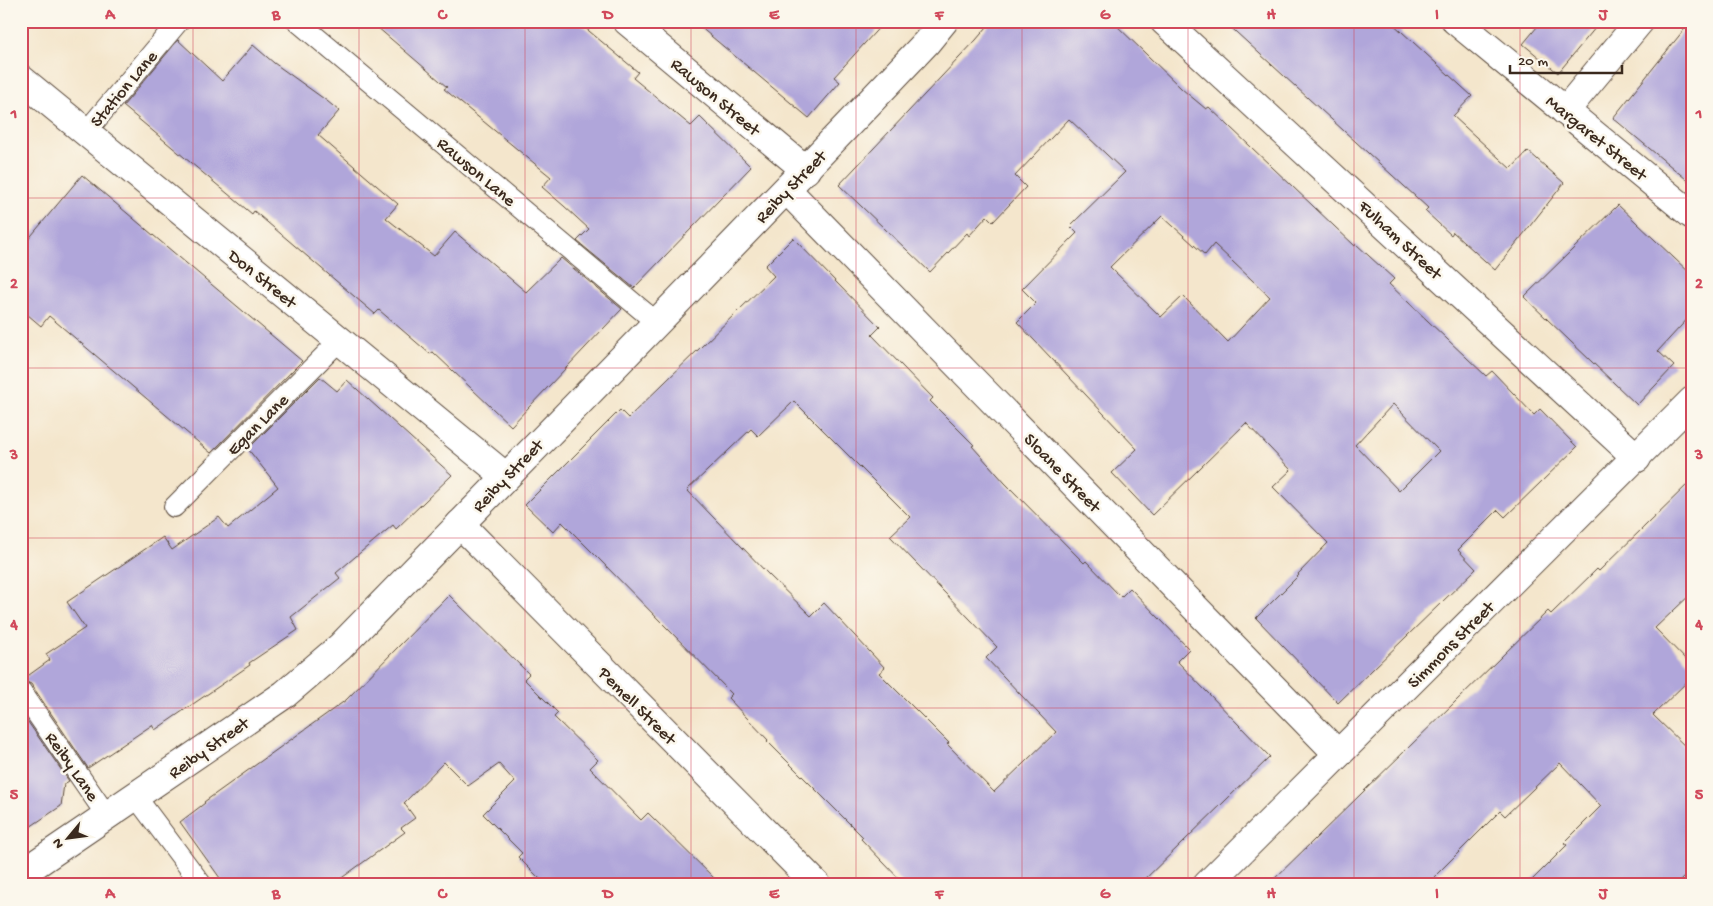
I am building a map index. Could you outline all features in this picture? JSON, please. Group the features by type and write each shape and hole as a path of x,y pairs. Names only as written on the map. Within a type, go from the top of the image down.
{"street":[{"name":"Rawson Street","path":"627,21 806,170"},
{"name":"Reiby Street","path":"21,874 136,797 292,688 340,647 505,476 787,190 926,43 944,21"},
{"name":"Fulham Street","path":"1164,21 1637,458"},
{"name":"Margaret Street","path":"1456,21 1692,215"},
{"path":"1565,111 1640,21"},
{"name":"Don Street","path":"21,79 505,476"},
{"name":"Sloane Street","path":"787,190 1338,754"},
{"name":"Simmons Street","path":"1207,885 1692,401"},
{"name":"Pemell Street","path":"460,524 817,885"}],"lane":[{"name":"Station Lane","path":"86,132 179,21"},
{"name":"Rawson Lane","path":"297,21 656,322"},
{"name":"Egan Lane","path":"174,507 340,340"},
{"name":"Reiby Lane","path":"21,691 107,816"},
{"path":"136,797 202,885"}],"building":[{"path":"370,21 577,21 638,72 633,78 691,126 700,117 751,167 634,288 577,241 589,229 542,187 551,177 444,89 447,87"},
{"path":"693,21 885,21 834,77 840,82 809,118"},
{"path":"992,21 1112,21 1182,89 1206,109 1209,107 1355,246 1356,244 1394,279 1389,284 1486,376 1492,371 1534,415 1540,409 1577,447 1505,517 1498,510 1458,550 1476,569 1338,703 1256,618 1328,543 1273,487 1291,470 1246,423 1152,515 1112,473 1137,449 1017,322 1036,303 1022,289 1077,233 1070,226 1125,172 1069,119 1015,176 1026,187 993,222 987,216 969,236 967,233 930,272 839,185","holes":["1162,216 1205,255 1214,244 1270,297 1228,342 1183,296 1161,317 1110,267","1393,404 1439,451 1399,491 1355,445"]},
{"path":"1224,21 1390,21 1472,96 1453,116 1511,169 1528,151 1564,183 1495,270 1453,232 1451,235 1425,211 1428,208"},
{"path":"1542,21 1601,21 1558,73 1523,44"},
{"path":"1692,21 1692,184 1613,118"},
{"path":"178,40 222,81 253,45 339,111 318,135 398,204 386,218 434,256 455,232 526,292 561,258 622,309 511,426 433,352 430,354 379,310 375,314 254,211 252,214 123,106"},
{"path":"82,175 302,361 211,453 49,316 41,326 21,309 21,248"},
{"path":"1618,205 1692,275 1692,314 1658,351 1674,366 1637,405 1524,297"},
{"path":"793,238 880,327 872,335 933,398 930,401 974,445 972,446 1005,483 1084,563 1086,561 1121,597 1130,588 1189,649 1177,661 1270,757 1139,885 905,885 861,839 863,837 767,741 728,698 732,694 562,522 553,532 525,505 620,410 628,418 774,276 765,266","holes":["794,401 910,517 890,536 997,647 986,658 1056,732 994,792 947,744 949,743 879,673 885,668 824,603 811,616 687,490 751,429 758,436"]},
{"path":"320,377 337,391 347,380 452,475 396,529 393,525 336,573 340,578 291,617 298,630 155,730 152,725 88,768 31,684 22,680 50,660 46,654 85,628 67,602 163,537 172,550 219,517 228,528 278,487 248,449"},
{"path":"1692,480 1692,593 1655,628 1692,666 1692,677 1653,715 1692,753 1692,869 1676,885 1527,885 1567,845 1564,843 1601,806 1560,763 1505,816 1500,811 1426,885 1268,885 1548,611 1551,614 1597,569 1599,571"},
{"path":"449,595 529,674 524,679 558,713 554,717 598,760 590,768 641,820 648,813 721,885 546,885 518,857 522,853 483,814 515,782 499,764 468,786 444,762 404,803 415,818 401,828 405,832 332,885 225,885 180,822 204,802 346,700"},
{"path":"21,712 69,781 64,784 61,806 21,833"}]}
